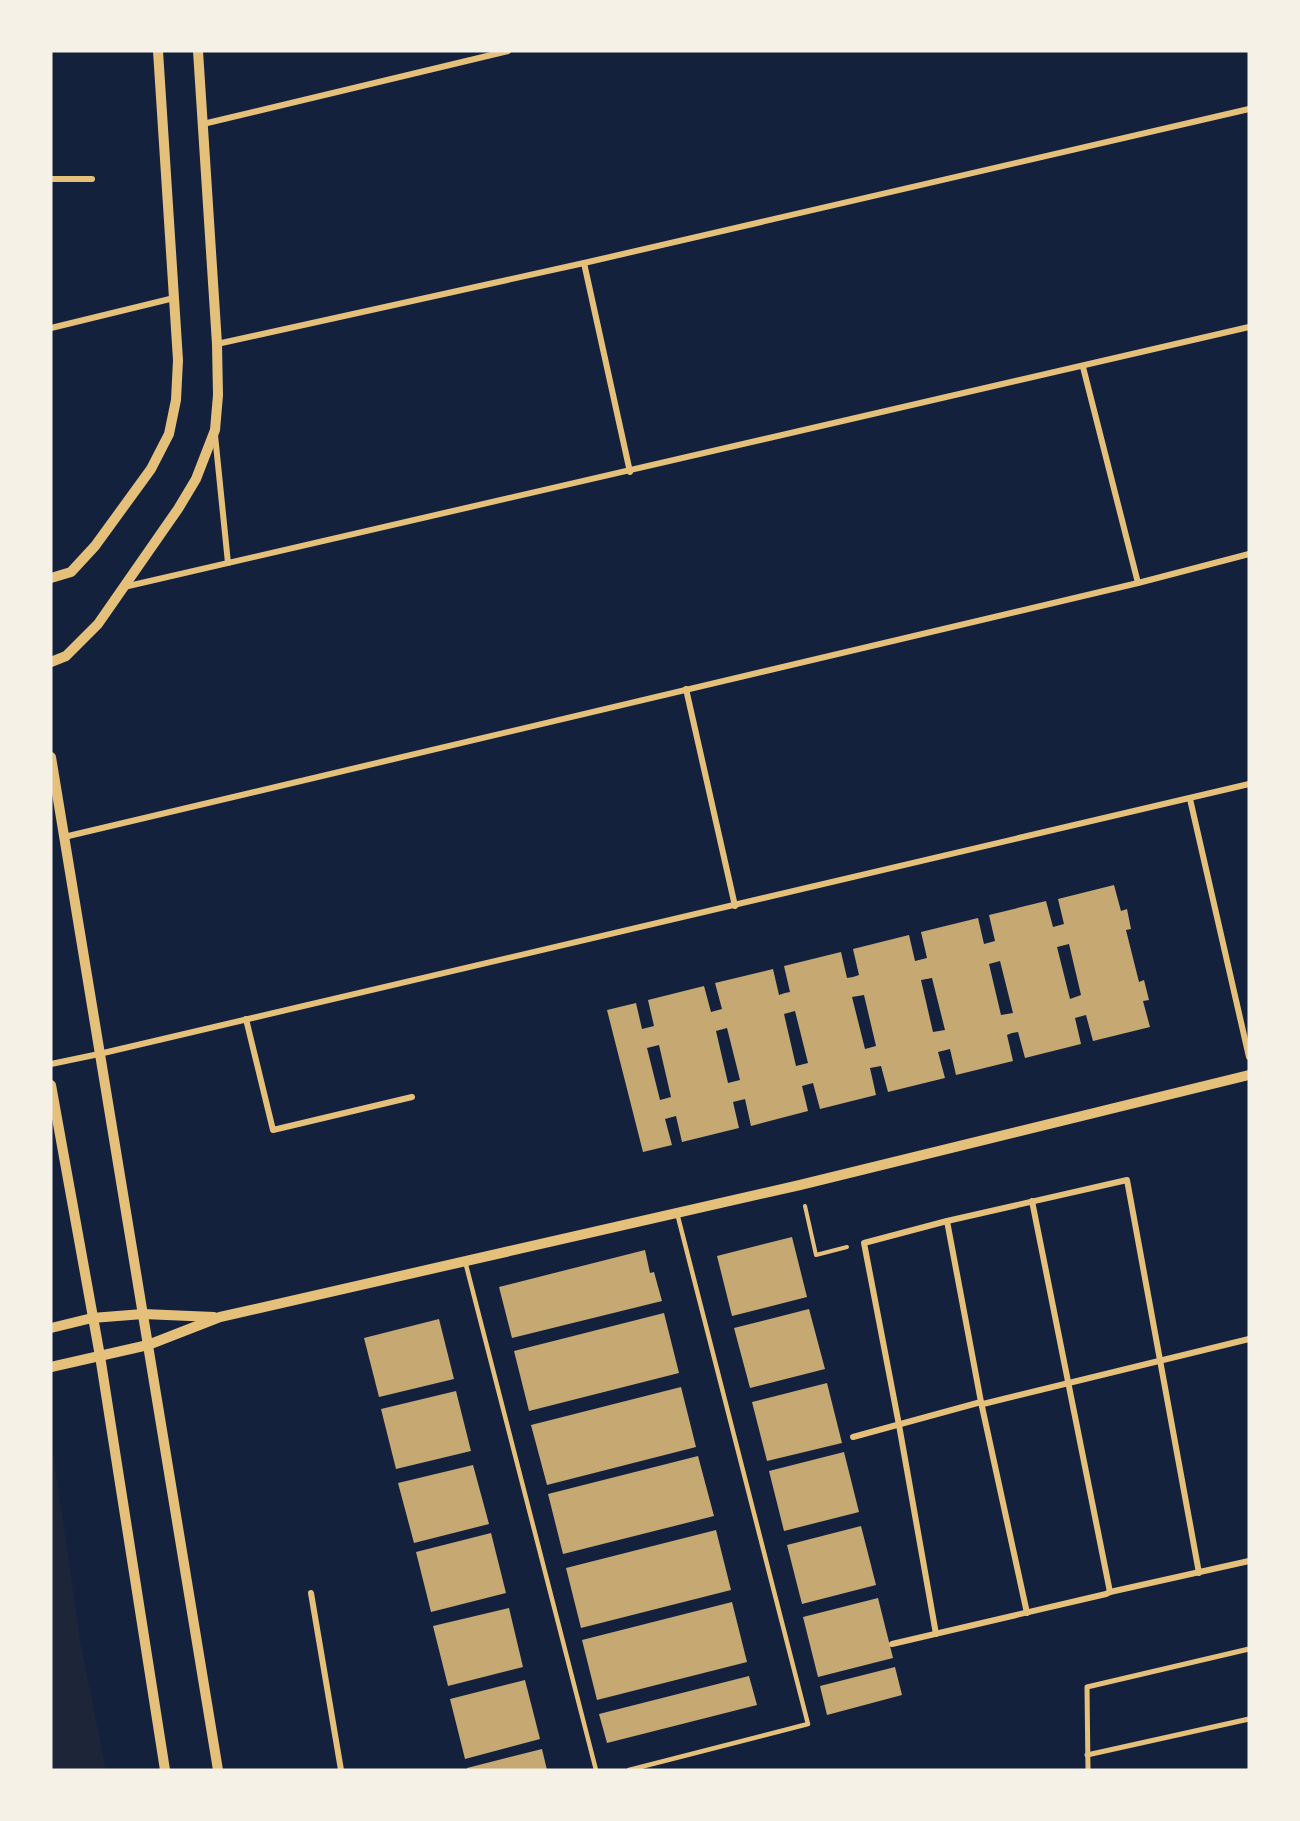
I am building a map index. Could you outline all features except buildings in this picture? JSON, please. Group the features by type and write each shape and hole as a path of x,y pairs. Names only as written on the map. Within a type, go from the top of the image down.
{"street":[{"path":"51,578 71,572 95,546 151,469 169,434 177,400 175,298 158,51"},
{"path":"198,51 218,344 215,430 228,563"},
{"path":"203,124 508,51"},
{"path":"218,344 584,263 1249,109"},
{"path":"51,179 92,179"},
{"path":"584,263 630,472"},
{"path":"51,328 175,298"},
{"path":"123,588 1249,327"},
{"path":"1083,367 1138,583"},
{"path":"51,662 66,656 98,624 178,509 196,479 215,430"},
{"path":"64,837 1138,583 1249,554"},
{"path":"686,690 735,906"},
{"path":"51,757 218,1770"},
{"path":"51,1064 735,906 1249,784"},
{"path":"1190,799 1249,1057"},
{"path":"246,1019 273,1130 412,1098"},
{"path":"51,1367 148,1345 220,1317 800,1185 1249,1074"},
{"path":"51,1085 100,1356 165,1770"},
{"path":"936,1634 864,1243 1032,1201 1127,1180 1199,1573"},
{"path":"1032,1201 1110,1592"},
{"path":"947,1221 981,1402 1027,1612"},
{"path":"51,1328 92,1318 142,1314 220,1317"},
{"path":"853,1437 981,1402 983,1404 1249,1339"},
{"path":"892,1644 1249,1561"},
{"path":"311,1593 341,1770"},
{"path":"1088,1770 1086,1687 1249,1649"},
{"path":"1087,1755 1249,1719"}],"lane":[{"path":"629,1770 808,1724 677,1213"},
{"path":"465,1262 596,1770"}],"path":[{"path":"800,1185 816,1255 864,1243"}],"shaded area":[{"path":"51,1439 81,1646 106,1770 51,1770"}]}
